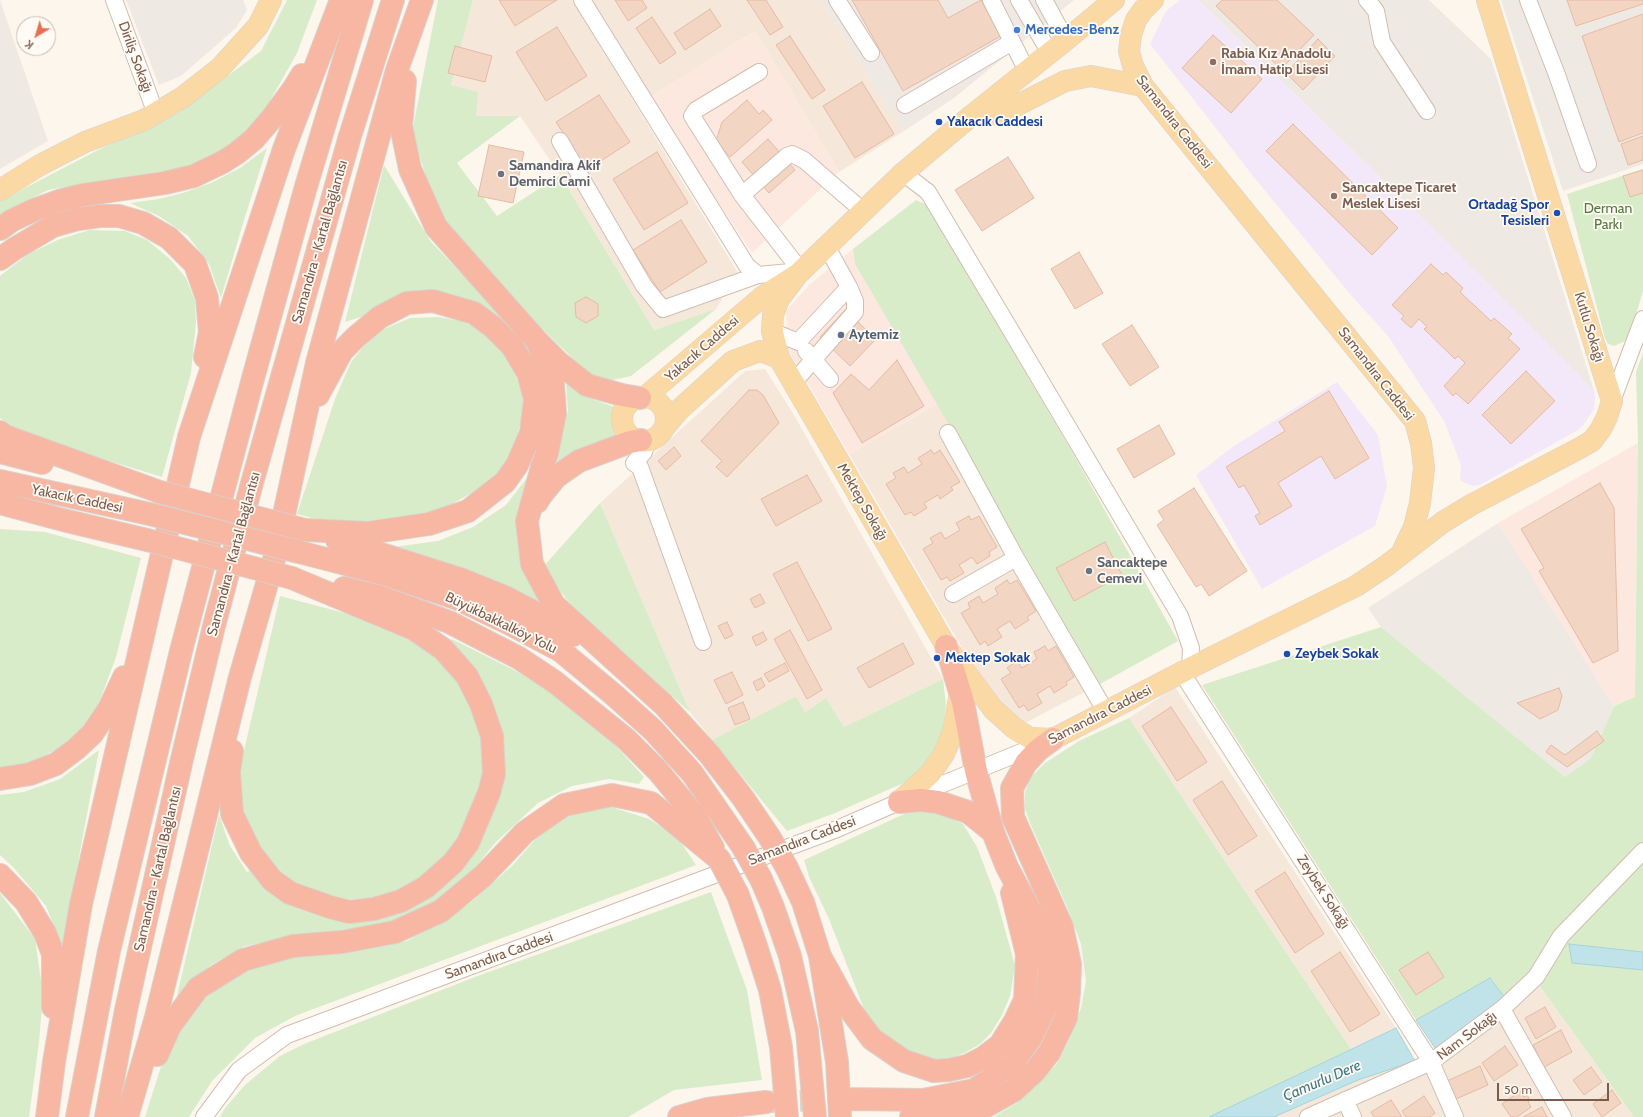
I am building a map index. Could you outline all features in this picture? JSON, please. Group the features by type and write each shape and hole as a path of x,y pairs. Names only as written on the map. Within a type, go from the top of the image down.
{"highway":[{"path":"0,229 34,210 59,201 83,195 164,183 194,176 237,153 254,139 272,118 294,88 308,65 339,0"},
{"path":"189,437 284,149 339,0"},
{"name":"Samandıra - Kartal Bağlantısı","path":"77,1117 109,951 181,651 252,382 301,206 362,0"},
{"name":"Samandıra - Kartal Bağlantısı","path":"106,1117 126,1010 182,759 214,626 252,483 350,136 393,0"},
{"path":"421,3 405,76 401,126 410,169 436,227 559,364 588,385 622,396 643,397"},
{"path":"127,1117 156,1017 240,677 275,556 296,467 317,364 397,70 421,3"},
{"path":"0,259 14,248 53,226 78,219 100,216 119,216 143,223 169,238 195,264 207,298 210,332 189,437 81,904 54,1062 47,1117"},
{"path":"296,467 316,400 342,351 380,317 407,303 433,301 474,313 493,327 512,346 528,373 535,399 531,433 517,465 505,482 468,511 429,524 368,533 305,530"},
{"path":"536,340 553,384 555,414 547,453 527,521 532,564 554,605 663,704 709,754 743,798 770,838 787,868 803,902 820,956 844,1108 923,1100 974,1090 1011,1065 1030,1039 1047,1005 1049,966 1043,935 1007,867 993,832 976,771 964,702 946,646"},
{"path":"0,432 5,436 160,492"},
{"path":"527,521 542,494 556,477 579,461 630,442 651,436"},
{"path":"0,452 305,530 463,580 505,597 566,629 663,704"},
{"name":"Yakacık Caddesi","path":"0,481 154,515 299,552"},
{"name":"Yakacık Caddesi","path":"0,503 292,578"},
{"path":"0,517 63,520"},
{"name":"Büyükbakkalköy Yolu","path":"299,552 384,574 458,599 508,623 562,651 653,730 692,773 743,847 761,879 790,956 807,1031 815,1117"},
{"path":"240,677 229,772 232,814 250,853 272,880 290,893 349,912 374,909 401,901 426,887 453,863 468,843 480,816 494,774 492,736 481,704 467,676 443,649 414,629 292,578"},
{"name":"Büyükbakkalköy Yolu","path":"292,578 378,596 449,622 519,658 555,682 586,706 626,739 658,771 695,816 738,895 770,990 781,1047 787,1117"},
{"path":"0,779 30,774 56,764 76,749 92,734 109,709 128,670 145,626"},
{"path":"911,1117 980,1108 1013,1091 1035,1071 1049,1053 1066,1018 1070,964 1062,927 1013,817 1012,788 1026,763 1038,750 1054,739"},
{"path":"130,1117 170,1026 198,988 243,960 293,946 342,942 395,932 440,911 483,876 525,832 564,805 612,795 651,803 719,859"},
{"path":"899,802 920,800 938,802 968,812 993,832"},
{"path":"820,956 848,1007 872,1039 904,1061 934,1071 949,1070 967,1066 983,1058 1000,1045 1015,1021 1025,1000 1027,954 1014,905 1007,867"},
{"path":"0,875 26,902 45,933 53,954 54,1062"},
{"path":"679,1117 706,1109 766,1102"}],"main road":[{"path":"0,190 40,164 85,142 144,120 183,97 220,68 258,26 271,0"},
{"name":"Yakacık Caddesi","path":"779,358 772,331 773,315 779,299 800,272 903,173 1114,0"},
{"name":"Kutlu Sokağı","path":"1487,0 1612,401"},
{"name":"Samandıra Caddesi","path":"1054,739 1186,670 1356,586 1380,570 1402,552 1414,527 1420,503 1424,468 1421,443 1414,421 1143,86 1133,66 1129,51 1131,35 1136,20 1148,5"},
{"path":"971,116 991,116 1010,109 1065,81 1091,76 1143,86"},
{"name":"Yakacık Caddesi","path":"779,358 760,351 732,361 651,436 634,438 624,427 622,420 626,406 632,401 643,397 762,297 800,272"},
{"name":"Mektep Sokağı","path":"779,358 946,646 993,709 1014,728 1030,738 1054,739"},
{"path":"643,397 658,402 663,408 666,421 651,436"},
{"path":"1402,552 1443,522 1471,505 1592,441 1607,418 1612,401"},
{"path":"899,802 930,774 944,754 953,732 960,692"}],"street":[{"name":"Diriliş Sokağı","path":"114,0 156,114"},
{"path":"582,0 747,266 758,275"},
{"path":"837,0 871,53"},
{"path":"991,0 1027,71"},
{"path":"1019,0 1050,53"},
{"path":"1044,0 1066,40"},
{"path":"1367,0 1376,11 1382,42 1427,111"},
{"path":"1528,0 1557,75 1588,164"},
{"path":"905,105 1012,42"},
{"path":"759,72 696,110 692,116 742,195 800,272"},
{"path":"560,141 644,286 663,309 758,275 800,272"},
{"path":"742,195 787,156 792,154 804,160 863,211"},
{"path":"903,173 928,192 1180,616 1191,648 1186,670"},
{"path":"793,383 855,312 855,301 849,287 827,247"},
{"path":"798,342 849,287"},
{"path":"1612,401 1643,319"},
{"path":"772,331 798,342 830,379"},
{"path":"1597,353 1604,360 1612,363 1620,361 1629,355"},
{"path":"948,433 1016,558 1106,712"},
{"path":"651,436 644,452 634,463 640,467 703,642"},
{"path":"954,594 1016,558"},
{"name":"Zeybek Sokağı","path":"1186,670 1432,1062 1455,1117"},
{"name":"Samandıra Caddesi","path":"204,1117 239,1070 287,1035 830,832 899,802 1054,739"},
{"name":"Nam Sokağı","path":"1308,1117 1432,1062 1502,1009 1536,977 1561,936 1643,851"},
{"path":"1502,1009 1563,1117"},
{"path":"1345,1100 1353,1117"}],"shaded area":[{"path":"0,0 16,47 16,56 19,56 48,141 0,169"},
{"path":"126,0 243,0 247,10 236,28 181,76 159,85"},
{"path":"473,0 572,0 738,273 716,309 654,330 560,175 520,116 476,116 451,85"},
{"path":"591,0 820,0 904,131 839,172 755,31 649,98"},
{"path":"820,0 1074,0 954,98 904,131"},
{"path":"1180,0 1198,0 1424,220 1594,391 1594,409 1578,430 1480,485 1473,486 1460,480 1461,465 1444,421 1388,336 1350,294 1249,171 1150,44 1166,11"},
{"path":"1198,0 1429,0 1491,59 1594,391 1424,220"},
{"path":"1501,0 1643,0 1643,164 1563,191"},
{"path":"755,31 839,172 752,253 649,98"},
{"name":"Aytemiz","path":"853,249 855,264 937,404 849,454 788,350 786,311 809,285"},
{"path":"765,369 794,415 943,679 844,727 826,698 805,712 796,696 712,740 690,712 600,503 745,371"},
{"path":"1337,382 1378,435 1387,486 1375,526 1262,589 1196,475 1234,446"},
{"path":"937,404 1100,684 1021,725 986,689 849,454"},
{"path":"1638,443 1635,697 1614,706 1498,523"},
{"path":"1498,523 1614,706 1591,758 1565,777 1381,627 1368,608"},
{"path":"1175,687 1396,1028 1351,1049 1129,718"},
{"path":"1534,978 1634,1117 1274,1117 1358,1080 1418,1060"}],"green space":[{"path":"287,0 317,0 297,53 266,108 229,150 179,169 48,190 0,215 0,201 102,148 178,113 261,51"},
{"path":"438,0 473,0 451,85 478,92 476,116 520,116 457,163 497,216 560,175 654,330 716,309 631,376 608,381 591,376 477,266 431,202 424,170 412,132"},
{"path":"267,148 221,298 209,264 188,236 159,216 130,203 159,199 186,192 211,183 240,168"},
{"path":"384,165 431,242 514,328 486,307 458,297 367,315 345,322"},
{"name":"Derman Parkı","path":"1643,169 1643,291 1630,335 1625,341 1614,346 1608,344 1605,338 1567,194"},
{"path":"916,200 927,205 1075,457 1178,641 1100,684 855,264 853,249"},
{"path":"90,230 125,231 147,240 170,259 186,278 195,301 196,322 191,373 162,477 54,444 14,429 0,418 0,276 28,254 60,239"},
{"path":"438,317 461,321 482,330 500,348 514,370 523,397 522,417 515,446 499,471 475,491 443,509 387,522 333,524 297,514 335,399 351,362 364,346 384,329 410,318"},
{"path":"1643,353 1643,952 1570,944 1572,963 1643,970 1643,1117 1634,1117 1534,978 1505,998 1490,978 1416,1020 1202,685 1381,627 1565,777 1591,758 1614,706 1635,697 1638,443 1636,372"},
{"path":"566,381 590,398 614,407 612,424 617,443 555,470 568,411"},
{"path":"537,465 520,519 521,564 542,606 394,547 438,541 473,527 506,505"},
{"path":"600,503 690,712 587,620 567,600 543,567"},
{"path":"0,529 45,532 141,558 116,657 99,703 80,730 56,750 25,765 0,770"},
{"path":"280,596 375,621 427,649 450,669 466,694 482,732 484,775 472,816 452,851 431,872 406,888 377,897 346,900 316,892 285,879 260,853 243,818 240,787 242,759"},
{"path":"452,639 540,683 614,744 644,777 639,784 609,779 572,786 538,803 495,843 473,870 431,905 395,922 280,939 245,946 211,965 176,1000 219,815 230,846 247,872 251,870 311,912 426,899 503,768 450,642"},
{"path":"943,679 946,705 942,737 929,762 906,782 835,813 787,831 712,740 796,696 805,712 826,698 844,727"},
{"path":"1129,718 1351,1049 1209,1117 993,1117 1017,1103 1056,1065 1070,1038 1081,1008 1086,981 1081,944 1067,907 1030,823 1025,809 1025,792 1030,778 1045,763 1079,741"},
{"path":"99,750 62,948 46,906 13,867 0,855 0,795 24,792 60,779"},
{"path":"611,807 649,819 678,838 696,865 295,1016 255,1038 212,1081 189,1117 145,1117 171,1035 200,1002 235,975 280,959 407,941 470,903 513,865 539,835 572,814"},
{"path":"913,810 937,812 963,824 977,847 996,897 1015,966 1010,996 1002,1015 991,1033 980,1044 964,1053 948,1059 930,1059 909,1052 885,1038 866,1014 829,919 809,877 804,860"},
{"path":"711,892 747,990 762,1080 674,1090 628,1117 220,1117 225,1108 245,1085 280,1056 304,1044 475,977"},
{"path":"0,893 35,939 43,994 39,1042 29,1117 0,1117"}],"water":[{"path":"1569,944 1643,952 1643,970 1572,963"},
{"path":"1490,978 1505,998 1435,1048 1416,1020"},
{"name":"Çamurlu Dere","path":"1396,1028 1415,1061 1358,1080 1274,1117 1209,1117"}],"building":[{"path":"499,0 557,0 515,26"},
{"path":"615,0 642,0 647,8 628,21"},
{"path":"747,0 766,0 783,27 770,35"},
{"path":"852,0 938,0 948,18 981,0 1001,36 903,91"},
{"path":"1222,0 1277,0 1314,35 1281,69 1216,6"},
{"path":"1567,0 1643,0 1643,4 1576,26"},
{"path":"710,9 721,26 685,50 674,33"},
{"path":"1643,14 1643,133 1619,142 1582,36"},
{"path":"652,17 676,53 660,64 636,28"},
{"path":"557,27 587,76 546,101 516,52"},
{"path":"1213,35 1262,79 1231,113 1182,68"},
{"path":"790,36 825,90 812,99 776,45"},
{"path":"1318,39 1335,56 1303,90 1286,73"},
{"path":"455,46 492,56 485,82 448,73"},
{"path":"862,82 894,134 855,158 823,106"},
{"path":"599,95 630,142 587,170 556,122"},
{"path":"747,100 759,114 763,110 772,120 730,157 716,141 722,122"},
{"path":"1293,124 1398,228 1372,255 1266,151"},
{"path":"1643,136 1643,160 1628,165 1621,144"},
{"path":"768,139 795,170 769,193 742,162"},
{"name":"Samandıra Akif Demirci Cami","path":"489,145 524,152 513,203 478,196"},
{"path":"657,152 688,203 644,230 613,179"},
{"path":"1008,157 1034,198 982,231 955,190"},
{"path":"1643,170 1643,193 1630,197 1623,176"},
{"path":"681,220 707,262 660,292 633,250"},
{"path":"1079,252 1103,293 1075,309 1051,269"},
{"path":"1431,264 1443,275 1446,272 1463,288 1460,292 1491,321 1494,318 1512,334 1508,338 1520,349 1468,404 1456,393 1453,396 1444,386 1465,363 1458,356 1455,359 1424,329 1427,327 1419,319 1411,328 1401,319 1404,316 1392,305"},
{"path":"586,297 598,304 598,316 586,323 576,317 575,303"},
{"path":"845,310 876,339 850,366 820,337"},
{"path":"1132,325 1159,367 1130,386 1102,344"},
{"path":"897,360 924,406 862,443 833,393 851,374 869,390"},
{"path":"1526,371 1555,401 1511,444 1482,415"},
{"path":"749,390 757,390 763,395 779,423 727,477 716,467 722,461 701,441"},
{"path":"1329,391 1369,458 1335,479 1321,456 1278,483 1292,506 1260,525 1255,516 1260,513 1244,485 1239,488 1226,467 1285,431 1279,422"},
{"path":"1159,425 1175,454 1134,478 1117,449"},
{"path":"674,447 681,456 666,470 658,461"},
{"path":"931,450 934,454 940,450 960,482 951,487 953,490 940,499 938,495 924,503 927,508 914,516 911,512 905,515 886,484 896,478 893,473 904,467 908,473 922,464 918,458"},
{"path":"807,475 822,501 776,526 761,499"},
{"path":"1600,483 1614,508 1618,651 1593,663 1539,571 1544,568 1521,529"},
{"path":"1194,488 1247,571 1209,596 1201,584 1196,587 1157,525 1164,520 1158,511"},
{"path":"969,516 971,520 979,516 997,547 989,552 990,556 977,564 972,557 959,565 964,573 950,581 947,577 941,580 923,549 933,543 930,538 941,532 945,539 960,530 956,523"},
{"name":"Sancaktepe Cemevi","path":"1105,542 1122,575 1074,601 1056,568"},
{"path":"797,562 832,629 808,641 773,574"},
{"path":"1007,580 1010,584 1017,580 1036,611 1027,617 1029,620 1015,629 1010,621 997,629 1002,637 988,646 985,641 980,645 961,613 970,608 968,603 979,596 983,603 998,594 995,588"},
{"path":"760,594 765,603 755,608 750,599"},
{"path":"727,622 733,635 725,639 718,626"},
{"path":"790,630 822,690 807,699 774,639"},
{"path":"763,632 767,640 756,646 752,637"},
{"path":"903,643 914,664 869,688 857,668"},
{"path":"1045,646 1048,651 1056,646 1074,677 1066,682 1067,685 1054,693 1050,686 1037,694 1042,703 1028,711 1024,705 1019,708 1001,679 1011,673 1007,668 1017,661 1022,668 1037,659 1034,652"},
{"path":"785,663 789,671 769,682 764,674"},
{"path":"732,672 743,695 726,704 714,680"},
{"path":"761,678 765,686 757,691 753,682"},
{"path":"1559,688 1562,696 1558,710 1540,719 1517,703"},
{"path":"743,702 750,719 735,725 728,708"},
{"path":"1171,707 1207,762 1177,781 1142,726"},
{"path":"1597,731 1604,741 1567,767 1546,752 1551,745 1565,755"},
{"path":"1222,781 1257,836 1228,855 1193,800"},
{"path":"1285,872 1324,934 1295,953 1255,891"},
{"path":"1340,952 1380,1014 1350,1032 1311,971"},
{"path":"1428,952 1444,977 1416,995 1399,970"},
{"path":"1545,1007 1556,1027 1536,1039 1525,1018"},
{"path":"1561,1030 1572,1052 1544,1067 1533,1045"},
{"path":"1505,1046 1518,1065 1494,1081 1482,1063"},
{"path":"1480,1066 1488,1085 1456,1099 1447,1081"},
{"path":"1591,1067 1602,1082 1584,1095 1573,1080"},
{"path":"1612,1090 1621,1103 1602,1117 1593,1104"},
{"path":"1520,1091 1524,1097 1527,1095 1530,1100 1528,1102 1531,1107 1517,1117 1511,1117 1502,1104"},
{"path":"1424,1096 1435,1113 1430,1117 1406,1117 1402,1111"},
{"path":"1391,1100 1402,1117 1374,1117 1371,1112"},
{"path":"1542,1107 1547,1117 1523,1117"}],"tunnel":[{"path":"767,1102 848,1099"}],"place":[{"name":"Mercedes-Benz","path":"1017,30"},
{"name":"Rabia Kız Anadolu İmam Hatip Lisesi","path":"1213,62"},
{"name":"Yakacık Caddesi","path":"939,122"},
{"name":"Samandıra Akif Demirci Cami","path":"501,174"},
{"name":"Sancaktepe Ticaret Meslek Lisesi","path":"1334,196"},
{"name":"Ortadağ Spor Tesisleri","path":"1557,213"},
{"name":"Aytemiz","path":"841,335"},
{"name":"Sancaktepe Cemevi","path":"1089,571"},
{"name":"Zeybek Sokak","path":"1287,654"},
{"name":"Mektep Sokak","path":"937,658"}]}
